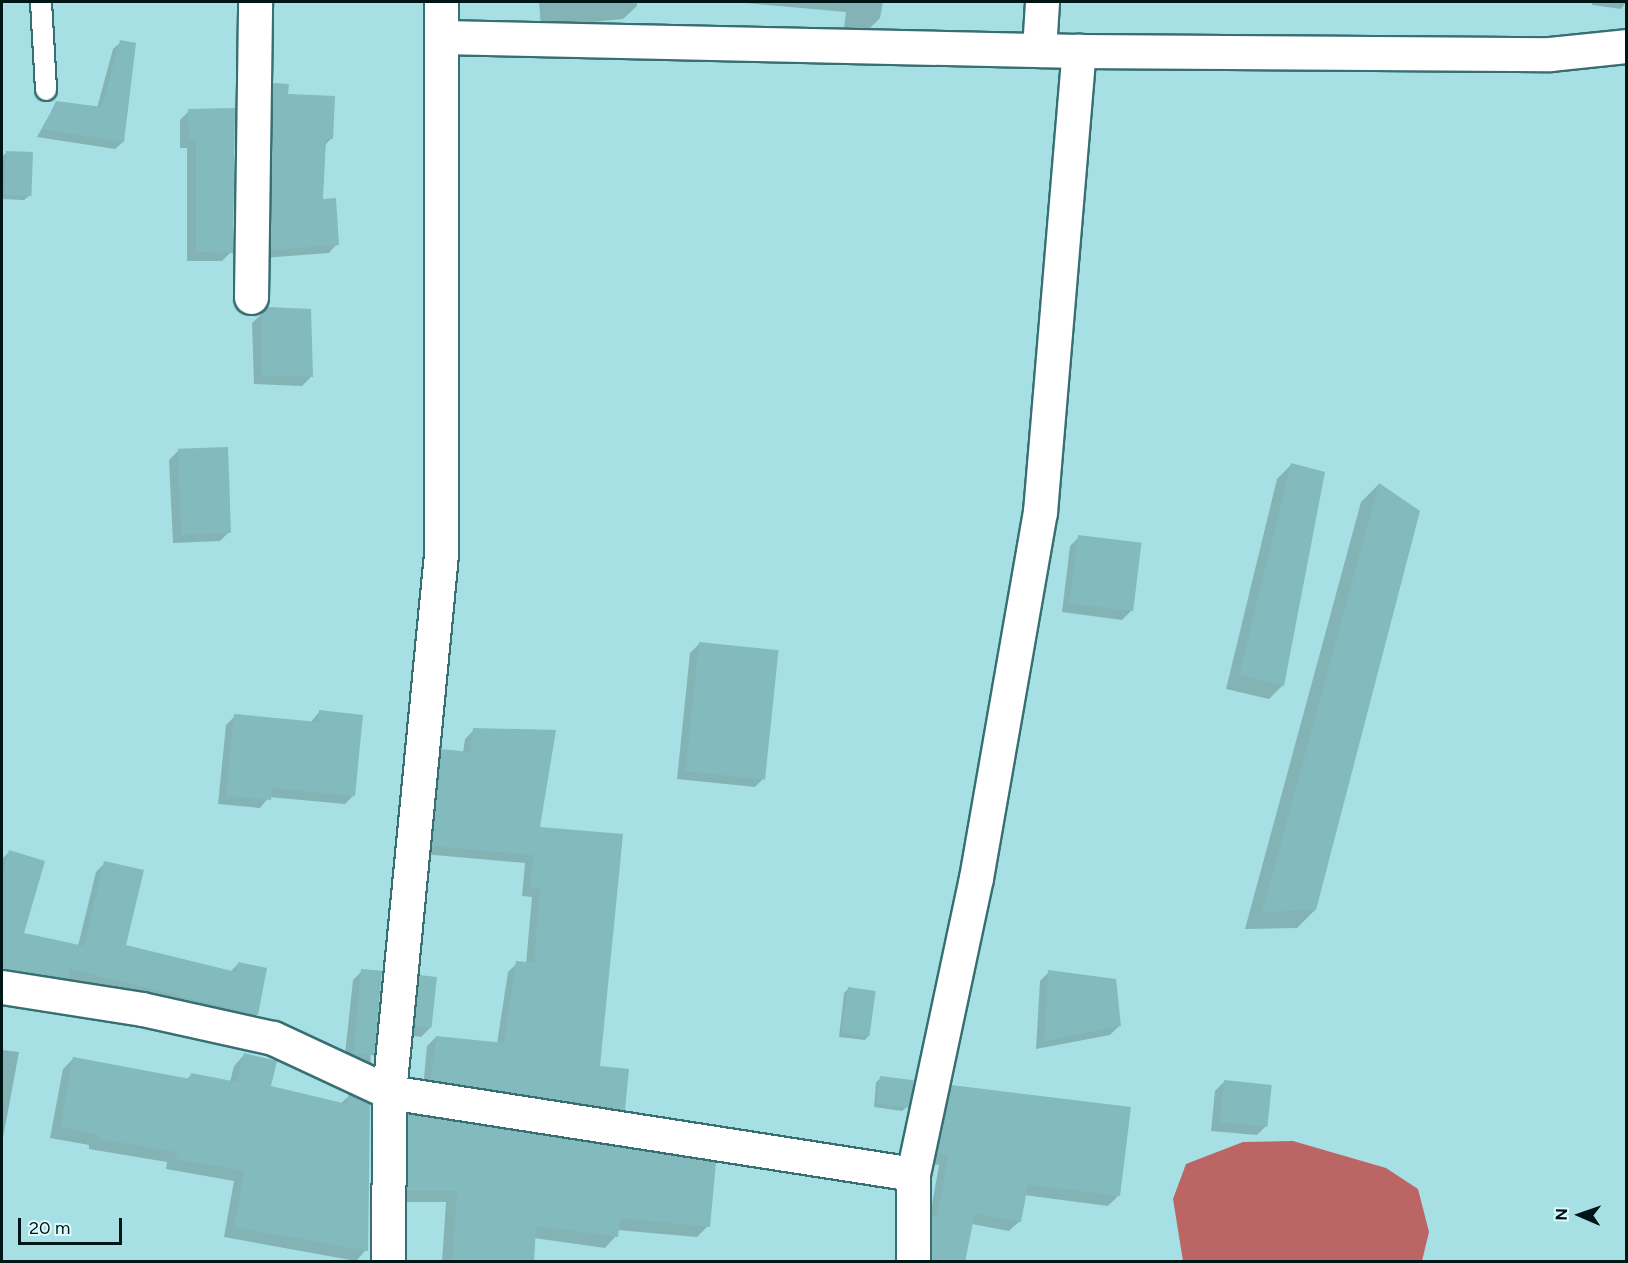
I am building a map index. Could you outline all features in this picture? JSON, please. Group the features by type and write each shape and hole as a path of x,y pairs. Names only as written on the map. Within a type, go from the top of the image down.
{"street":[{"path":"251,297 255,2"},
{"path":"388,1262 389,1092 441,554 441,2"},
{"path":"1039,50 1042,2"},
{"path":"442,37 1078,51 1550,54 1626,46"},
{"path":"913,1262 913,1174 976,878 1040,512 1078,51"},
{"path":"2,987 142,1009 273,1038 389,1092 913,1174"}],"lane":[{"path":"41,2 46,90"}],"shaded area":[{"path":"1293,1141 1386,1168 1418,1189 1429,1232 1422,1261 1183,1261 1173,1199 1186,1164 1243,1142"}],"building":[{"path":"120,40 136,43 124,142 43,129 56,101 102,107"},
{"path":"273,83 289,84 288,94 335,96 333,139 326,139 323,199 336,198 339,245 270,250"},
{"path":"235,108 233,253 196,252 196,139 189,139 188,109"},
{"path":"6,151 33,152 31,196 4,195"},
{"path":"267,307 311,309 313,377 262,376 261,313"},
{"path":"228,447 231,533 181,535 178,449"},
{"path":"1291,463 1325,472 1284,686 1239,675"},
{"path":"1379,483 1420,511 1316,910 1262,912"},
{"path":"1078,535 1142,543 1133,611 1070,603"},
{"path":"699,642 779,650 765,780 685,771"},
{"path":"319,710 363,715 355,796 272,788 271,800 226,796 234,714 318,722"},
{"path":"473,728 556,730 540,827 623,834 600,1066 629,1069 625,1110 431,1080 436,1036 504,1043 516,961 534,963 540,888 530,888 533,855 432,846 441,749 470,752"},
{"path":"9,850 45,861 24,933 84,946 104,861 144,870 126,945 236,972 238,962 267,968 258,1015 70,969 68,978 2,969 2,875"},
{"path":"361,969 382,971 375,1056 354,1054"},
{"path":"1048,970 1116,979 1121,1026 1044,1041"},
{"path":"419,975 437,977 432,1028 414,1026"},
{"path":"848,987 876,991 869,1036 842,1033"},
{"path":"244,1053 277,1061 271,1086 347,1104 348,1094 370,1104 368,1251 234,1227 244,1171 176,1159 177,1152 99,1139 99,1135 60,1127 73,1057 190,1079 191,1073 237,1082"},
{"path":"880,1076 914,1080 910,1108 877,1104"},
{"path":"1224,1080 1272,1085 1267,1127 1220,1122"},
{"path":"951,1085 1131,1107 1120,1196 1028,1185 1021,1222 975,1213 965,1262 932,1262 932,1216 937,1216 948,1155 937,1153"},
{"path":"408,1114 716,1162 710,1227 620,1218 618,1237 536,1226 534,1262 452,1262 457,1191 407,1191"}]}
